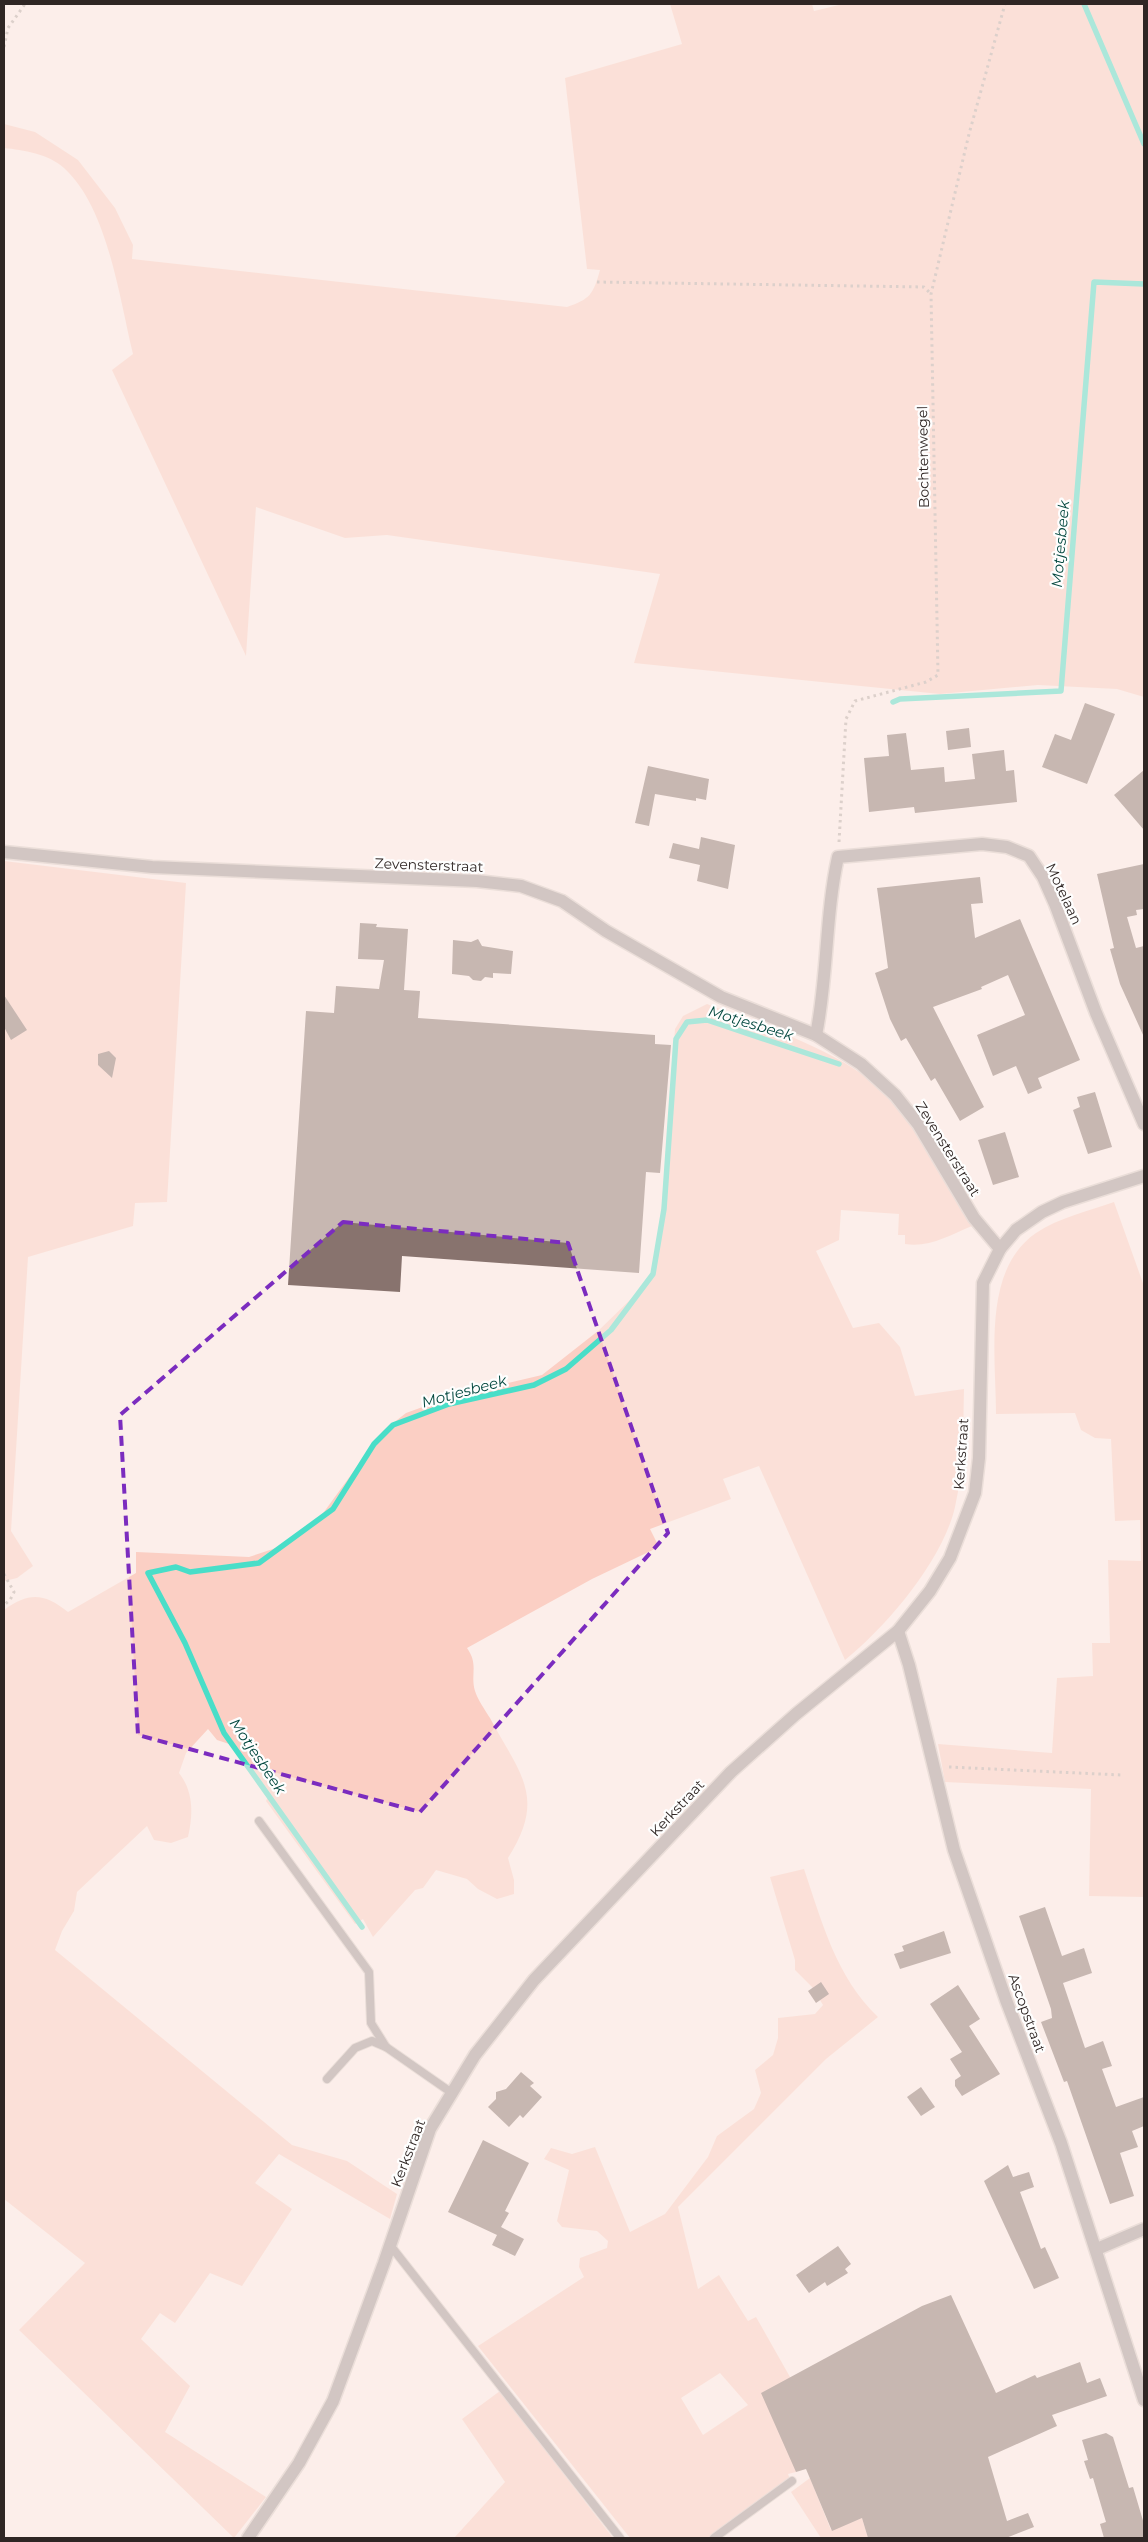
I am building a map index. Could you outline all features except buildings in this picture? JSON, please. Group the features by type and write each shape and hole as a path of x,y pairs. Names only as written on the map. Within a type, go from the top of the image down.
{"street":[{"name":"Motelaan","path":"838,857 982,844 1006,847 1029,856 1043,877 1055,904 1096,1013 1144,1124"},
{"name":"Zevensterstraat","path":"4,852 152,867 477,881 521,886 562,901 606,931 721,997 816,1036 861,1064 895,1095 918,1124 974,1218 1000,1249"},
{"path":"816,1036 823,1001 832,885 838,857"},
{"name":"Kerkstraat","path":"248,2538 303,2455 333,2401 430,2129 475,2055 534,1980 731,1772 796,1714 898,1631 930,1591 950,1558 975,1493 979,1458 983,1283 1000,1249 1016,1230 1042,1212 1062,1202 1144,1176"},
{"name":"Ascopstraat","path":"898,1631 909,1665 954,1850 1006,2000 1061,2143 1097,2249 1144,2400"},
{"path":"1097,2249 1144,2229"}],"lane":[{"path":"259,1821 369,1972 371,2023 386,2047"},
{"path":"327,2079 355,2048 372,2041 386,2047 452,2093"},
{"path":"390,2245 620,2538"},
{"path":"714,2538 792,2481"}],"path":[{"path":"4,47 8,28 25,4"},
{"name":"Bochtenwegel","path":"838,857 846,719 855,701 926,682 938,675 931,294 969,134 1005,4"},
{"path":"596,282 924,287 931,294"},
{"path":"4,1574 14,1592 10,1600 4,1605"},
{"path":"934,1769 958,1766 1121,1774"}],"highlighted area":[{"path":"343,1222 568,1243 668,1533 420,1812 138,1735 120,1415"}],"shaded area":[{"path":"670,4 812,4 814,11 843,4 1144,4 1144,697 1117,689 1038,685 940,694 634,663 660,574 387,535 345,538 256,507 246,656 112,370 133,354 110,255 91,206 79,185 58,163 36,154 4,148 4,124 35,132 78,160 115,208 133,245 132,259 567,307 590,295 600,270 587,269 565,78 682,44"},
{"path":"4,861 186,883 167,1202 135,1203 133,1226 28,1257 11,1531 33,1566 17,1578 5,1581"},
{"path":"707,1004 819,1049 845,1063 870,1080 892,1099 912,1122 972,1226 931,1242 914,1245 905,1244 905,1235 898,1235 899,1214 841,1210 839,1240 816,1251 853,1328 879,1323 900,1347 915,1396 964,1389 962,1463 955,1507 949,1527 926,1570 911,1591 878,1629 845,1660 759,1466 723,1479 731,1499 650,1529 659,1547 592,1579 467,1648 473,1660 476,1694 511,1755 525,1786 526,1818 520,1837 508,1858 514,1880 514,1894 497,1899 478,1889 467,1879 436,1870 423,1888 415,1890 373,1937 363,1919 355,1924 266,1801 269,1795 229,1744 217,1740 208,1729 186,1753 179,1773 190,1796 191,1820 188,1837 171,1843 154,1840 147,1826 77,1892 74,1911 62,1931 55,1950 292,2145 347,2161 397,2194 390,2219 279,2154 255,2183 292,2209 242,2286 210,2273 175,2323 160,2313 141,2339 190,2386 165,2432 266,2497 234,2538 19,2330 85,2263 4,2199 4,1610 21,1600 36,1597 51,1601 68,1612 136,1573 136,1552 249,1557 279,1547 313,1527 383,1431 406,1413 456,1395 542,1375 598,1331 633,1297 651,1274 660,1231 675,1029 683,1016"},
{"path":"1114,1202 1144,1286 1144,1897 1089,1896 1091,1789 945,1782 938,1744 1052,1753 1057,1678 1093,1676 1092,1643 1110,1643 1108,1560 1141,1561 1140,1520 1115,1521 1111,1439 1095,1438 1081,1430 1075,1413 996,1414 994,1341 1000,1291 1007,1269 1019,1249 1036,1233 1064,1219"},
{"path":"804,1869 824,1929 841,1967 851,1984 878,2017 826,2059 678,2207 698,2289 719,2275 748,2321 756,2317 790,2377 796,2472 788,2474 790,2479 712,2538 630,2538 478,2346 584,2277 579,2267 580,2258 607,2248 608,2241 597,2231 562,2227 557,2221 569,2170 544,2159 551,2148 572,2154 595,2147 630,2232 665,2214 708,2157 717,2136 754,2109 761,2093 755,2070 773,2055 778,2038 778,2018 815,2014 823,2005 812,1987 795,1970 795,1960 770,1877","holes":["720,2373 748,2405 703,2435 681,2398"]},
{"path":"500,2391 613,2538 454,2538 505,2482 462,2419"},
{"path":"810,2478 831,2530 862,2518 868,2538 821,2538 791,2492"}],"waterway":[{"name":"Motjesbeek","path":"1084,4 1144,144"},
{"name":"Motjesbeek","path":"893,702 900,699 1061,691 1094,282 1144,284"},
{"name":"Motjesbeek","path":"362,1927 224,1733 185,1643 148,1573 176,1567 190,1572 259,1563 333,1509 374,1444 393,1425 449,1404 534,1385 566,1369 611,1330 653,1274 664,1209 676,1039 687,1022 707,1020 839,1064"}]}
